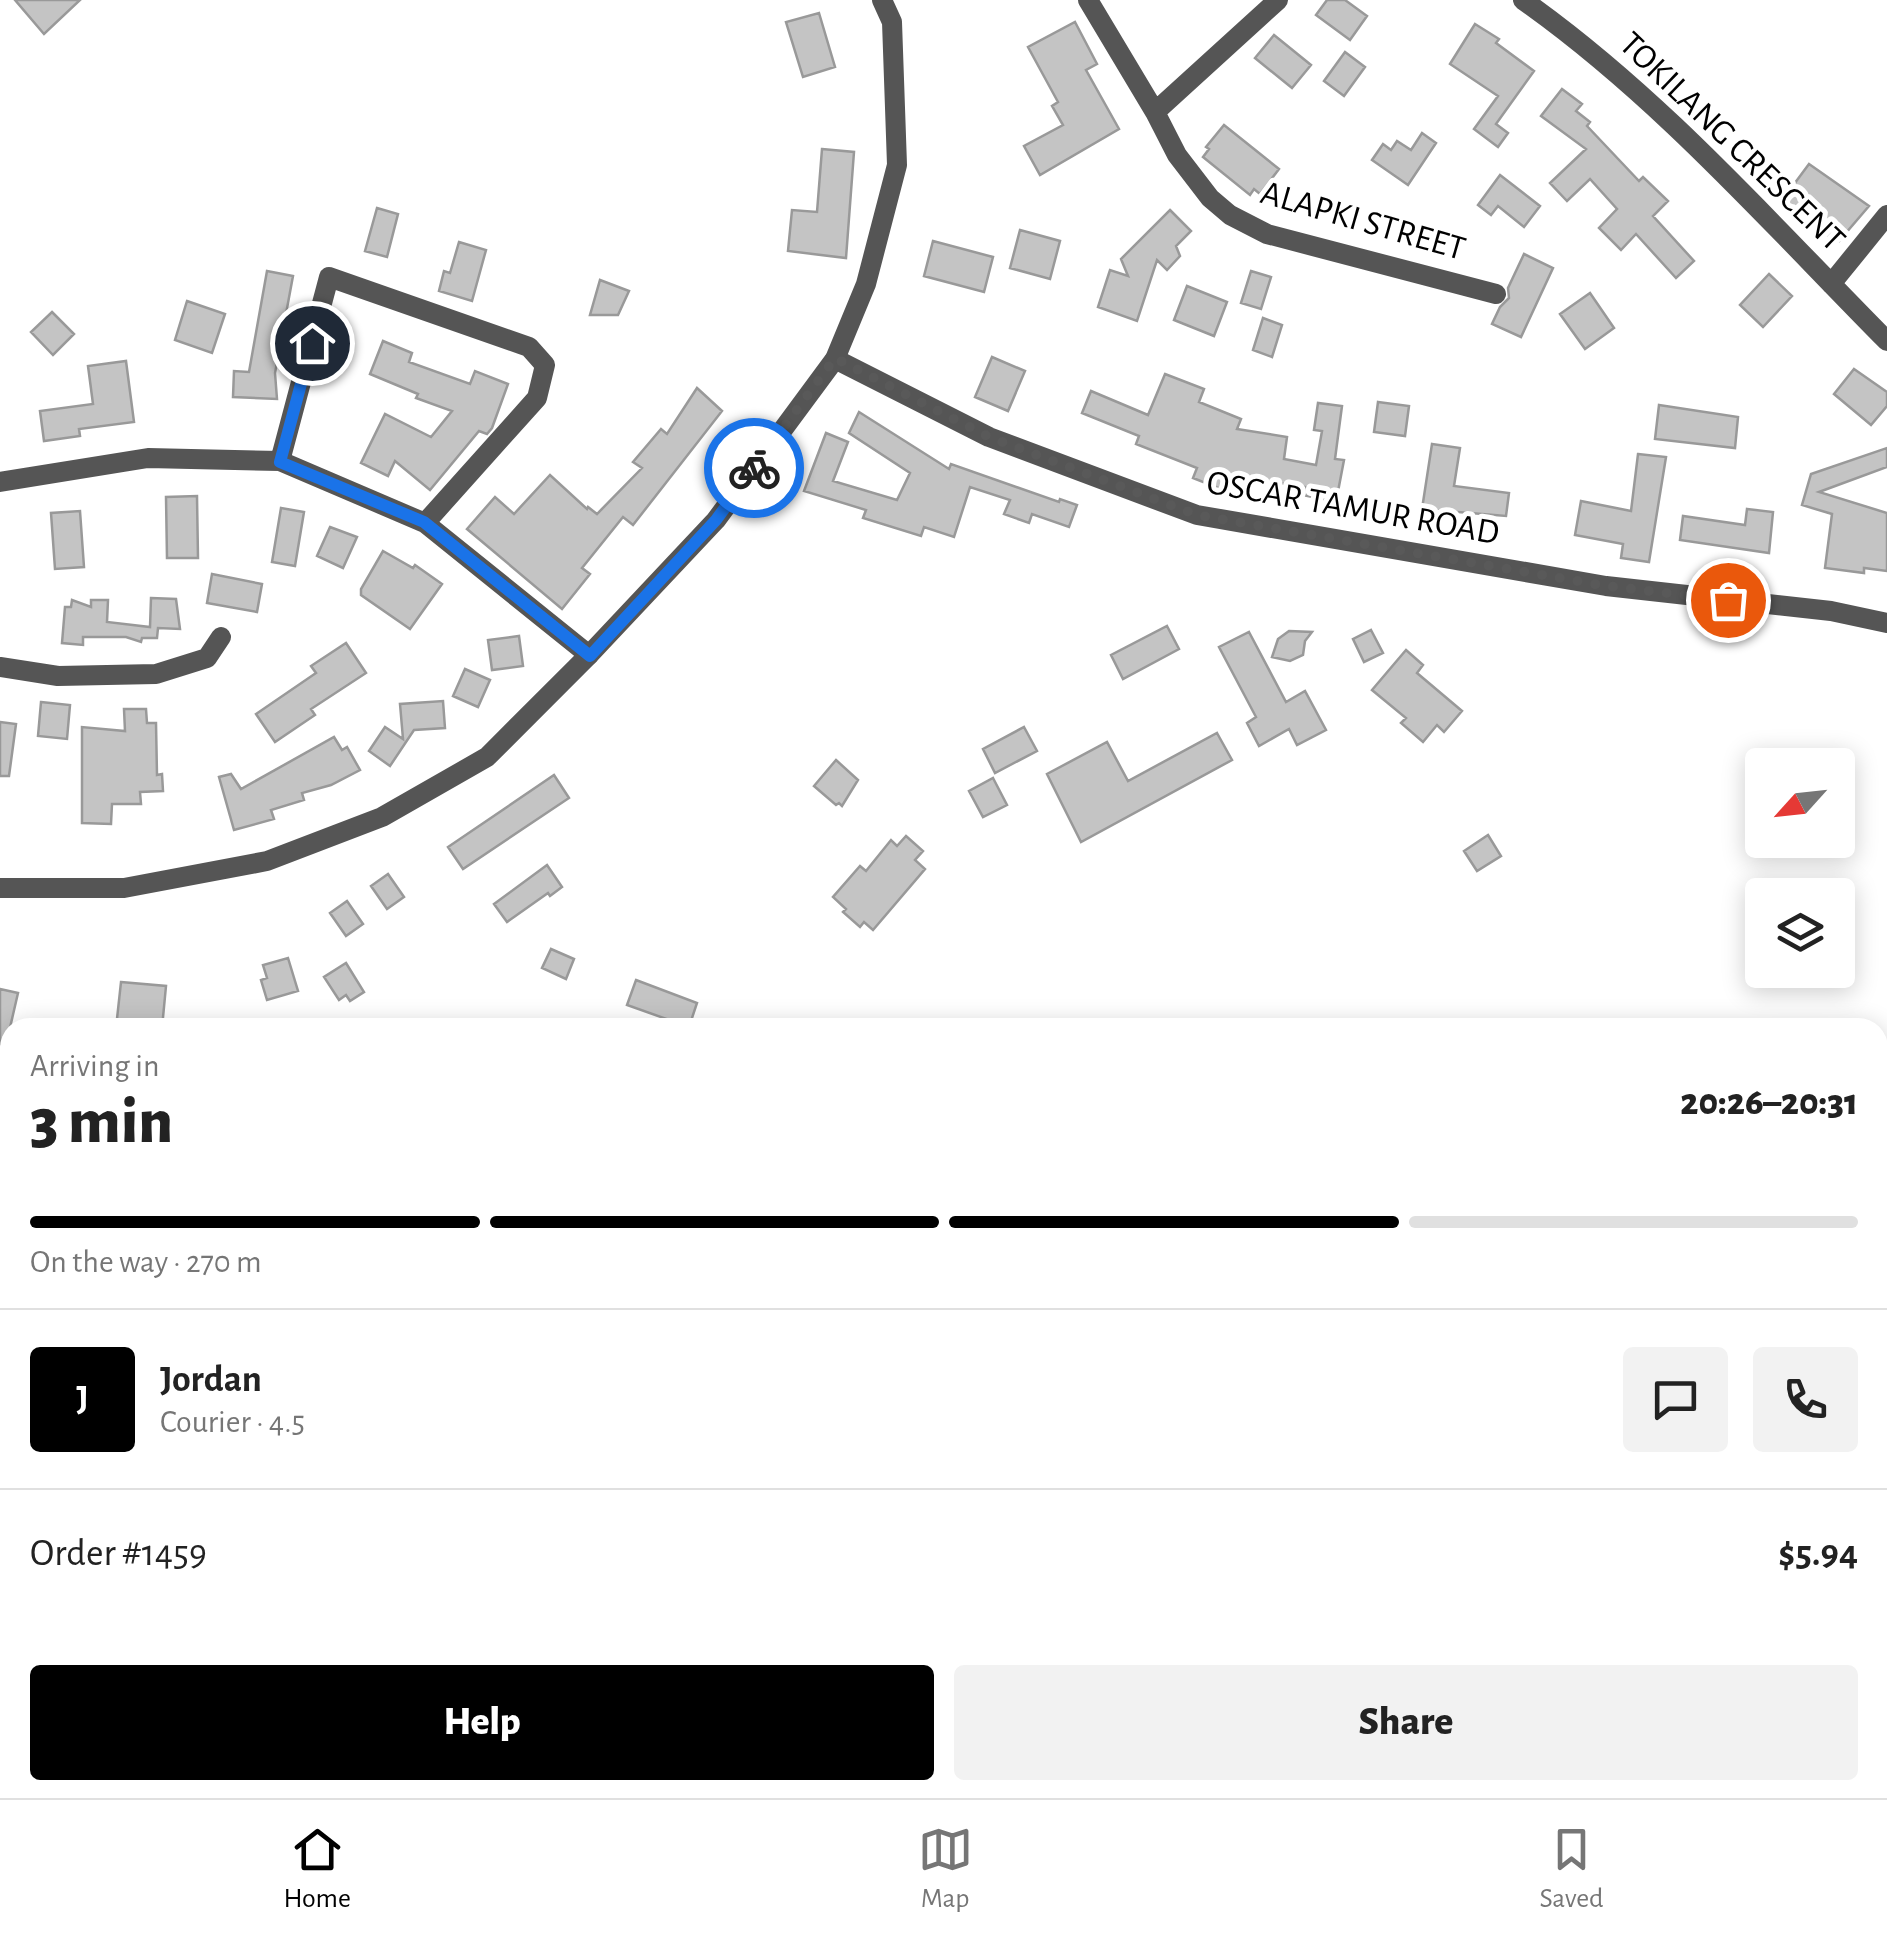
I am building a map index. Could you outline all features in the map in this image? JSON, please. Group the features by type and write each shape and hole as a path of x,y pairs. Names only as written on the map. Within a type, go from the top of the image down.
{"street":[{"path":"0,888 124,888 268,861 382,817 487,756 590,656 716,520 835,358 866,284 897,165 892,22 882,0"},
{"name":"ALAPKI STREET","path":"1088,0 1156,112 1177,156 1210,198 1235,217 1266,234 1496,294"},
{"path":"1156,112 1278,0"},
{"name":"TOKILANG CRESCENT","path":"1523,0 1606,61 1645,97 1887,341"},
{"path":"1830,284 1887,215"},
{"path":"280,462 329,277 529,347 545,365 536,398 424,522"},
{"name":"OSCAR TAMUR ROAD","path":"835,358 989,437 1197,515 1606,586 1831,610 1887,623"},
{"path":"0,482 148,458 280,462 424,522 590,656"},
{"path":"0,668 58,676 156,674 207,658 221,637"}],"building":[{"path":"15,0 80,0 44,34"},
{"path":"1327,0 1345,0 1367,16 1350,40 1316,15"},
{"path":"819,13 835,67 803,77 786,22"},
{"path":"1075,22 1097,64 1086,70 1119,129 1040,175 1024,146 1063,125 1052,106 1058,102 1028,47"},
{"path":"1475,24 1499,39 1496,43 1534,71 1496,124 1508,133 1498,147 1474,129 1498,96 1450,64"},
{"path":"1274,35 1311,65 1292,88 1255,58"},
{"path":"1345,52 1365,67 1344,96 1324,81"},
{"path":"1562,89 1582,104 1576,111 1590,122 1587,126 1639,181 1643,177 1668,201 1653,216 1694,261 1676,278 1636,234 1621,250 1599,228 1617,209 1590,179 1567,201 1550,183 1586,149 1541,116"},
{"path":"1224,125 1279,169 1260,194 1254,189 1250,195 1203,157"},
{"path":"1422,133 1436,143 1408,185 1372,160 1383,144 1391,150 1397,141 1411,150"},
{"path":"822,149 854,152 846,258 788,251 792,210 817,212"},
{"path":"1809,164 1869,206 1839,241 1783,199"},
{"path":"1500,175 1540,206 1524,227 1498,206 1491,215 1478,205"},
{"path":"377,208 398,214 387,257 365,251"},
{"path":"1170,210 1191,231 1176,246 1180,256 1167,270 1157,260 1137,321 1098,307 1110,270 1128,276 1121,259"},
{"path":"1020,230 1060,241 1050,279 1010,268"},
{"path":"933,241 993,257 984,292 924,276"},
{"path":"459,242 486,250 472,301 439,291 444,271 450,273"},
{"path":"1524,254 1553,268 1521,337 1492,324 1509,298 1508,288"},
{"path":"267,271 293,276 275,373 277,399 233,397 234,371 249,372"},
{"path":"1251,271 1271,277 1261,309 1241,303"},
{"path":"1769,274 1792,296 1763,327 1740,305"},
{"path":"600,280 629,291 618,315 590,315"},
{"path":"1187,286 1227,302 1214,336 1174,320"},
{"path":"1590,293 1614,328 1585,349 1560,314"},
{"path":"187,301 225,314 212,353 175,340"},
{"path":"52,312 74,334 53,355 31,332"},
{"path":"1263,318 1282,325 1272,357 1253,350"},
{"path":"383,341 412,353 409,362 470,384 475,371 508,384 492,428 487,434 479,431 430,490 395,461 388,476 361,463 385,414 431,437 452,411 370,374"},
{"path":"992,357 1025,371 1008,411 975,397"},
{"path":"126,361 134,422 79,429 80,436 44,441 40,411 93,404 88,366"},
{"path":"1854,369 1887,392 1887,406 1871,425 1834,394"},
{"path":"1165,374 1204,389 1199,402 1241,419 1237,429 1287,437 1284,459 1316,465 1322,431 1314,430 1318,403 1342,406 1335,459 1344,460 1336,502 1303,495 1305,487 1229,475 1223,490 1193,478 1197,468 1136,444 1139,436 1082,413 1091,391 1148,415"},
{"path":"697,388 722,411 633,525 623,517 582,568 590,574 562,609 467,529 495,497 514,514 550,475 597,514 642,468 633,462 661,429 667,434"},
{"path":"1378,402 1409,406 1405,436 1374,432"},
{"path":"1659,405 1738,417 1735,448 1655,439"},
{"path":"859,412 949,469 951,464 1077,505 1069,527 1032,514 1029,523 1004,514 1010,500 970,487 954,537 924,527 921,536 863,518 866,510 804,491 826,433 848,442 833,481 897,500 910,473 849,433"},
{"path":"1432,444 1460,448 1454,486 1509,493 1506,516 1422,509"},
{"path":"1887,448 1887,467 1819,492 1887,513 1887,571 1864,568 1864,573 1825,568 1832,514 1802,505 1811,474"},
{"path":"1638,454 1666,457 1649,562 1621,558 1623,544 1575,535 1581,501 1631,511"},
{"path":"197,496 198,558 167,558 166,497"},
{"path":"281,508 304,512 295,566 272,562"},
{"path":"1747,509 1773,512 1769,553 1680,540 1683,516 1745,525"},
{"path":"80,511 84,567 55,569 51,513"},
{"path":"330,527 357,537 343,568 317,556"},
{"path":"383,551 413,568 415,565 442,584 410,629 361,595"},
{"path":"212,574 262,584 257,612 207,603"},
{"path":"151,598 176,599 180,629 158,628 157,638 142,638 141,642 126,637 83,637 83,645 62,643 65,607 71,607 72,600 91,607 91,600 108,600 107,622 150,627"},
{"path":"1167,626 1179,649 1123,679 1111,655"},
{"path":"1371,630 1383,653 1364,662 1353,639"},
{"path":"1289,631 1312,632 1305,641 1303,655 1290,661 1272,657 1278,639"},
{"path":"1249,632 1286,702 1305,691 1326,730 1297,745 1289,729 1259,746 1247,723 1256,717 1219,647"},
{"path":"519,636 523,666 492,670 488,640"},
{"path":"346,643 366,673 311,709 315,715 275,742 256,714 316,673 311,666"},
{"path":"1406,650 1423,665 1417,673 1462,711 1444,732 1437,725 1423,742 1401,723 1406,718 1372,690"},
{"path":"465,669 490,680 478,707 453,696"},
{"path":"443,701 445,728 414,730 390,766 369,751 385,727 403,739 400,704"},
{"path":"41,702 70,705 67,739 38,736"},
{"path":"124,709 146,709 147,723 156,723 157,775 162,774 163,791 140,792 141,804 112,804 111,824 82,823 82,727 125,731"},
{"path":"0,722 16,724 9,776 0,776"},
{"path":"1024,727 1037,751 995,773 983,749"},
{"path":"1217,733 1232,760 1081,842 1047,774 1107,742 1128,781"},
{"path":"334,737 342,750 347,747 360,770 331,785 302,793 304,800 271,810 274,819 234,830 219,777 231,774 241,789"},
{"path":"836,760 858,780 842,806 814,786"},
{"path":"554,775 569,798 463,869 448,847"},
{"path":"993,778 1007,805 983,817 969,791"},
{"path":"1488,835 1501,856 1477,871 1464,851"},
{"path":"906,836 923,851 915,860 925,869 873,930 864,922 860,927 833,897 860,866 866,871 891,840 897,846"},
{"path":"547,865 562,887 507,922 494,904"},
{"path":"388,874 404,897 387,909 371,886"},
{"path":"347,901 363,924 346,936 330,913"},
{"path":"551,949 574,959 566,979 542,968"},
{"path":"288,958 298,991 267,1000 261,980 267,978 263,965"},
{"path":"346,963 364,992 350,1001 346,995 339,1000 324,977"},
{"path":"636,980 697,1003 692,1018 664,1018 627,1005"},
{"path":"121,982 166,986 163,1018 117,1018"},
{"path":"0,989 18,993 12,1018 0,1018"}],"way so far":[{"path":"754,468 835,358 989,437 1197,515 1606,586 1728,600"}],"route":[{"path":"312,343 280,462 424,522 590,656 716,520 754,468"}]}
